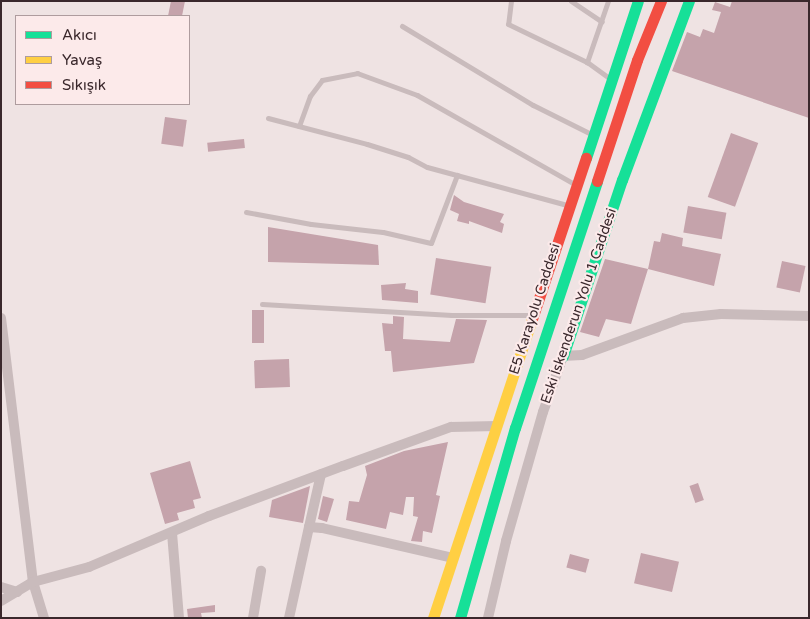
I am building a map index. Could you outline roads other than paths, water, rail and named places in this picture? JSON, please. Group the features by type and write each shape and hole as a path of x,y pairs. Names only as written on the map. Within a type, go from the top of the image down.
{"main road":[{"name":"E5 Karayolu Caddesi","path":"433,618 638,1"},
{"name":"E5 Karayolu Caddesi","path":"460,618 515,428 634,70 661,1"},
{"name":"Eski İskenderun Yolu 1 Caddesi","path":"564,356 622,180 689,1"}],"street":[{"path":"564,356 582,354 683,318 722,314 809,316"},
{"path":"1,318 33,582 44,618"},
{"name":"Eski İskenderun Yolu 1 Caddesi","path":"488,618 506,541 543,412 564,356"},
{"path":"1,601 33,582 88,567 321,474 451,427 497,426"},
{"path":"289,618 321,474"},
{"path":"309,527 322,528 454,558"},
{"path":"172,533 178,618"},
{"path":"253,618 261,571"},
{"path":"1,587 17,592"}],"lane":[{"path":"511,1 508,24 587,62 612,80"},
{"path":"571,1 602,22"},
{"path":"587,62 608,1"},
{"path":"402,26 532,105 594,135"},
{"path":"299,126 310,96 322,80 358,73 417,95 577,185"},
{"path":"268,118 367,144 456,175 570,206"},
{"path":"246,212 311,224 383,232 431,243 456,175"},
{"path":"262,304 452,315 534,315"}]}
